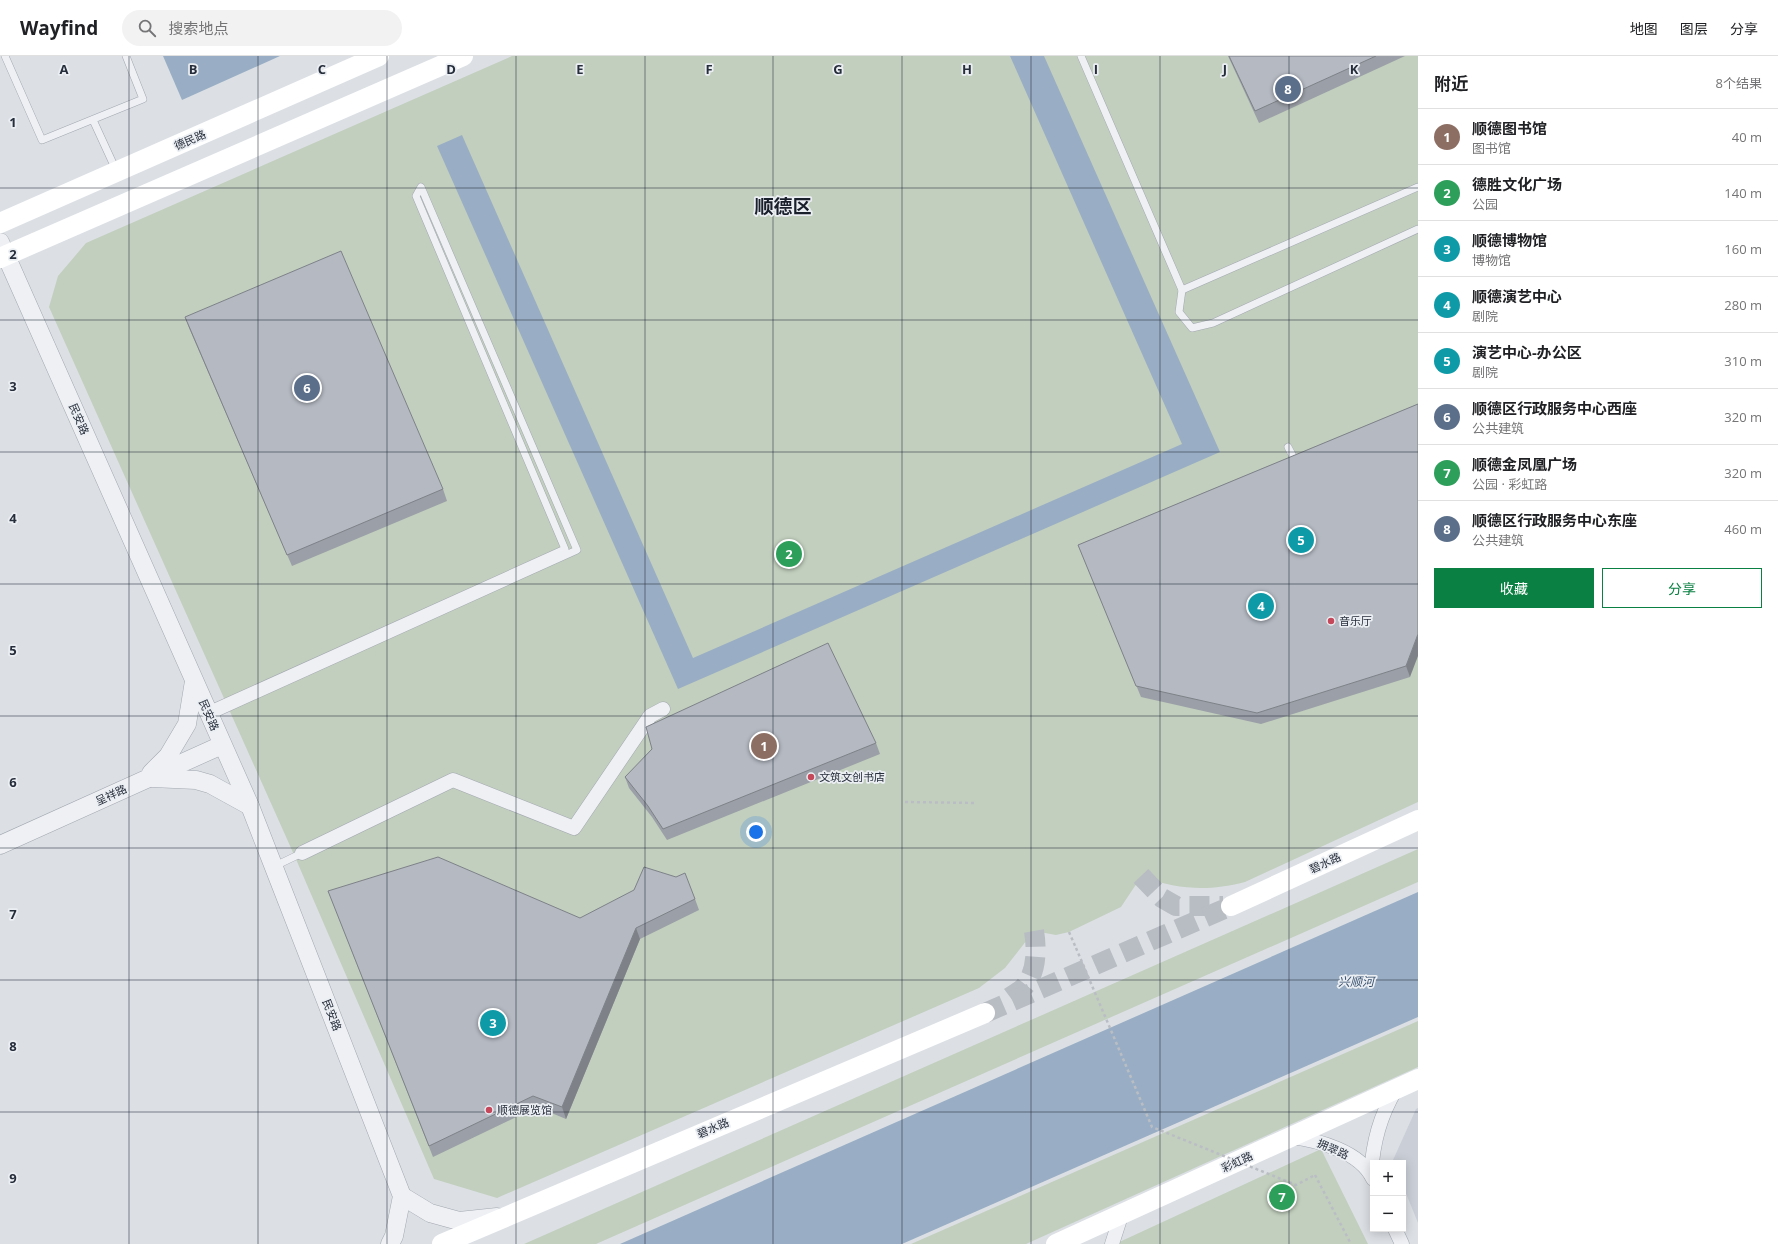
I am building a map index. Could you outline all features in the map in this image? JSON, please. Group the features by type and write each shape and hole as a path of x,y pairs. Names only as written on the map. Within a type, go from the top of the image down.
{"main road":[{"name":"德民路","path":"0,223 379,56"},
{"path":"2,252 463,56"},
{"name":"碧水路","path":"1231,906 1418,820"},
{"name":"碧水路","path":"442,1244 985,1013"},
{"name":"彩虹路","path":"1056,1244 1121,1216 1418,1079"}],"street":[{"name":"民安路","path":"2,252 250,806 402,1196"},
{"path":"147,778 168,756 187,724 194,681"},
{"path":"302,853 453,780 574,828 650,716 663,709"},
{"name":"呈祥路","path":"0,845 222,745"},
{"path":"147,778 196,780 210,784 250,806"},
{"name":"拥翠路","path":"1372,1160 1378,1127 1396,1089"},
{"name":"拥翠路","path":"1290,1137 1308,1139 1337,1149 1357,1162 1370,1174"},
{"path":"390,1244 394,1236 402,1196 430,1213 459,1221 506,1217"},
{"path":"1112,1244 1121,1216"},
{"path":"1396,1232 1402,1244"}],"lane":[{"path":"5,56 42,140 144,99 126,56"},
{"path":"1081,56 1182,290 1179,312 1192,328 1213,323 1418,229"},
{"path":"92,120 117,172"},
{"path":"422,187 577,550 209,713 565,549 416,196 422,187"},
{"path":"1182,290 1418,187"},
{"path":"1288,447 1302,474"},
{"path":"274,866 302,853"}],"path":[{"path":"905,802 977,803"},
{"path":"1069,932 1152,1127 1296,1185 1315,1175 1350,1244"}],"shaded area":[{"path":"1418,1108 1418,1223 1406,1193 1406,1160 1393,1160 1416,1109"}],"green space":[{"path":"512,56 1418,56 1418,802 1245,882 1218,887 1193,888 1168,884 1141,877 1121,907 1069,932 1056,935 1034,931 1005,968 979,988 497,1198 434,1179 295,857 49,307 58,276 86,243"},
{"path":"1418,849 1418,882 596,1244 524,1244"},
{"path":"1418,1021 1418,1067 1026,1244 911,1244"},
{"path":"1321,1149 1368,1244 1115,1244"}],"water":[{"path":"163,56 280,56 182,100"},
{"path":"1010,56 1044,56 1220,452 678,689 437,146 462,135 693,658 1182,444"},
{"name":"兴顺河","path":"1418,892 1418,1017 902,1244 620,1244"}],"building":[{"path":"1229,56 1376,56 1255,111"},
{"path":"341,251 443,489 287,555 185,317"},
{"path":"1418,404 1418,634 1406,666 1257,713 1136,686 1078,545"},
{"path":"828,643 876,743 663,829 648,806 625,777 652,749 646,727"},
{"path":"438,857 580,918 634,890 644,867 676,877 685,873 695,899 636,928 562,1107 533,1096 429,1146 328,891"}],"tunnel":[{"path":"1141,876 1162,898 1176,906 1223,906"},
{"path":"985,1013 1231,906"},
{"path":"1010,997 1023,988 1031,976 1036,953 1034,931"}],"place":[{"name":"顺德区行政服务中心东座","path":"1288,89"},
{"name":"顺德区行政服务中心西座","path":"307,388"},
{"name":"演艺中心-办公区","path":"1301,540"},
{"name":"德胜文化广场","path":"789,554"},
{"name":"顺德演艺中心","path":"1261,606"},
{"name":"音乐厅","path":"1331,621"},
{"name":"顺德图书馆","path":"764,746"},
{"name":"文筑文创书店","path":"811,777"},
{"name":"顺德博物馆","path":"493,1023"},
{"name":"顺德展览馆","path":"489,1110"},
{"name":"顺德金凤凰广场","path":"1282,1197"}],"district":[{"name":"顺德区","path":"783,206"}]}
